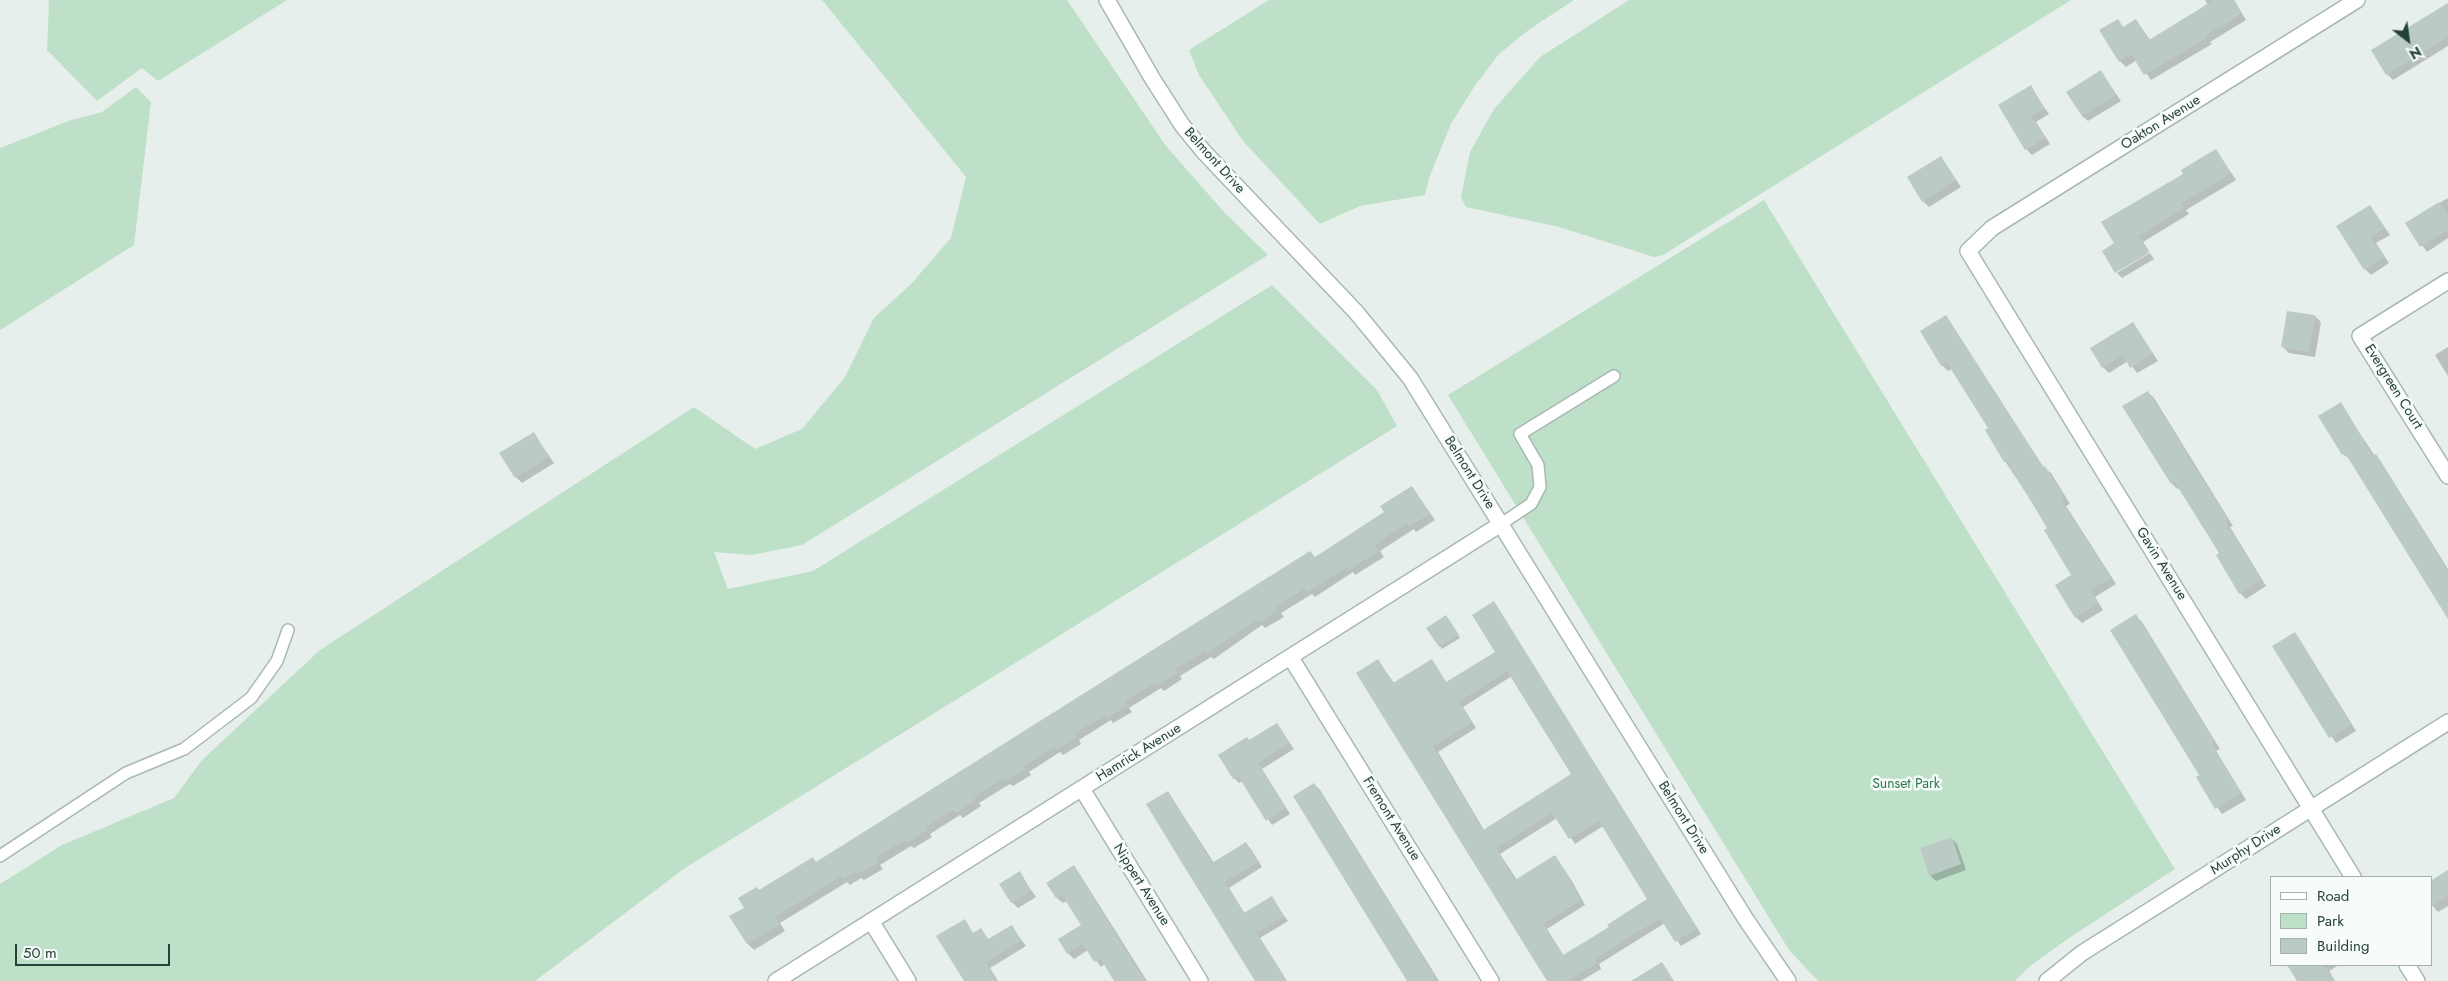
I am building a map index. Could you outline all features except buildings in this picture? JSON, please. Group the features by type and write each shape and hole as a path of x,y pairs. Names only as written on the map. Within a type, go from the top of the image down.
{"street":[{"name":"Belmont Drive","path":"1107,0 1152,78 1182,125 1204,152 1384,344 1410,378 1745,918 1788,981"},
{"name":"Oakton Avenue","path":"1968,250 1992,228 2357,0"},
{"name":"Gavin Avenue","path":"1968,250 2352,876"},
{"name":"Evergreen Court","path":"2448,281 2360,336 2448,476"},
{"name":"Hamrick Avenue","path":"776,981 1501,524"},
{"name":"Fremont Avenue","path":"1291,658 1490,981"},
{"name":"Murphy Drive","path":"2046,981 2082,954 2448,722"},
{"name":"Nippert Avenue","path":"1082,789 1200,981"},
{"path":"871,921 908,981"},
{"path":"2408,966 2417,981"}],"lane":[{"path":"1501,524 1532,504 1540,487 1538,465 1520,434 1614,376"},
{"path":"0,856 126,773 184,749 251,698 277,661 288,630"}],"green space":[{"path":"49,0 287,0 158,81 142,68 97,101 47,50"},
{"path":"822,0 1067,0 1166,146 1224,212 1268,255 802,545 752,555 714,552 728,589 813,571 1272,285 1377,390 1397,426 685,868 535,981 0,981 0,884 62,845 174,798 202,760 320,650 694,407 755,449 802,429 845,377 874,318 912,283 951,238 966,177"},
{"path":"1269,0 1574,0 1530,29 1499,54 1474,87 1451,124 1429,178 1425,195 1360,206 1320,224 1243,141 1199,75 1189,50"},
{"path":"1629,0 2071,0 1663,255 1654,257 1559,227 1466,207 1461,197 1470,152 1494,109 1540,57"},
{"path":"136,87 151,102 134,245 0,330 0,148 71,120 102,112"},
{"name":"Sunset Park","path":"1764,200 2175,869 2072,936 2030,966 2015,981 1818,981 1789,950 1448,395"}]}
